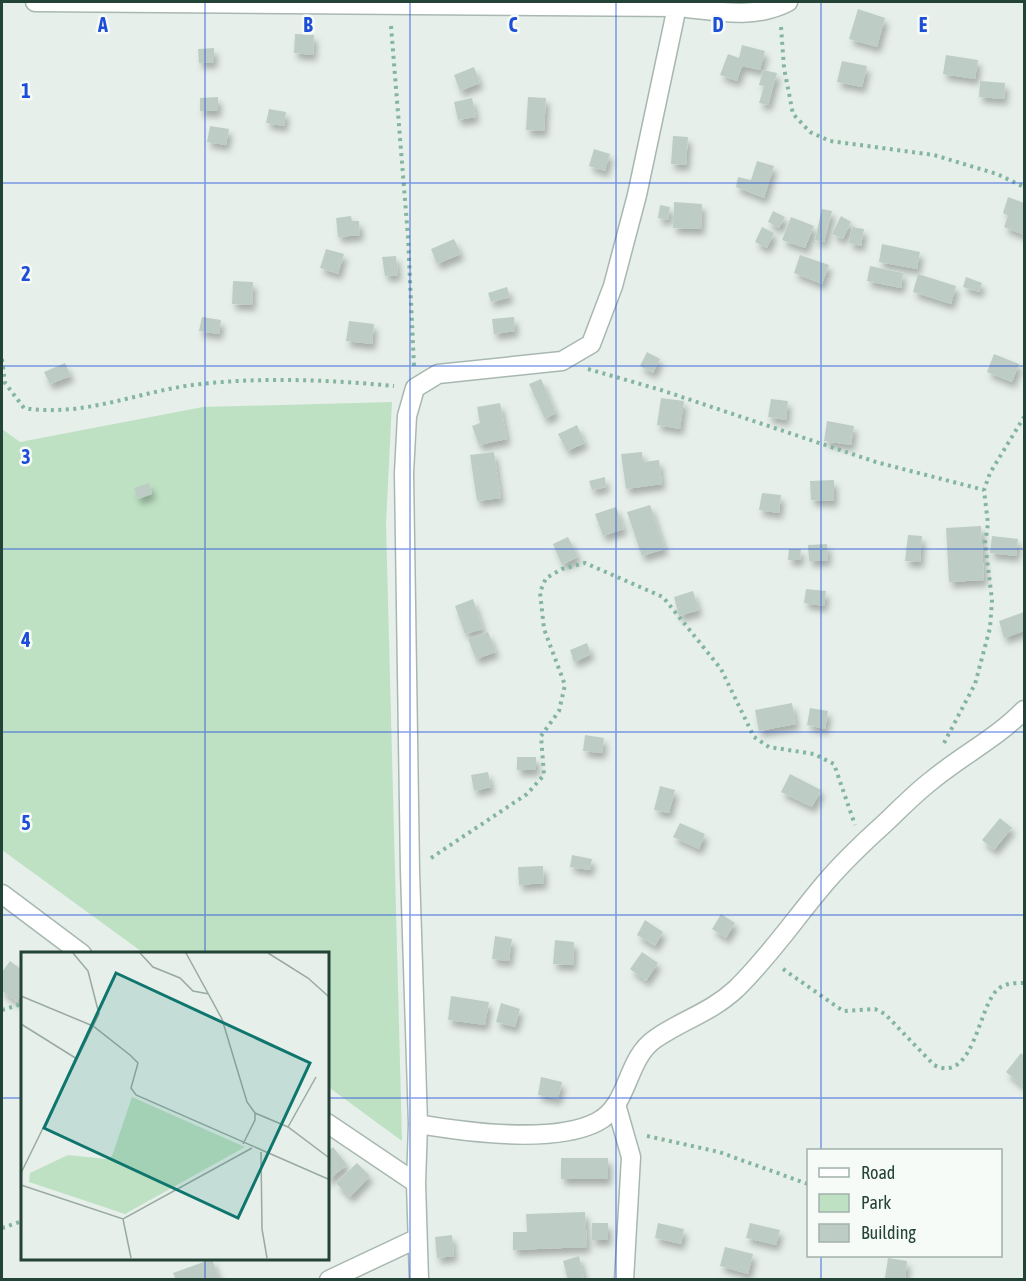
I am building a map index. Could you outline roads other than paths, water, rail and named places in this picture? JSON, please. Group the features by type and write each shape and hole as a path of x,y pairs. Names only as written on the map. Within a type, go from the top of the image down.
{"street":[{"path":"35,2 678,4 746,14 758,13 787,2"},
{"path":"418,1280 416,1183 418,1124 410,871 404,473 408,416 415,388 438,374 562,361 591,344 608,304 650,143 678,4"},
{"path":"418,1124 479,1134 576,1131 599,1121 617,1108 641,1054 654,1040 711,1010 736,989 797,922 826,882 862,845 931,780 1011,724 1024,710"},
{"path":"2,894 79,952"},
{"path":"617,1108 631,1157 624,1280"},
{"path":"328,1124 416,1183"},
{"path":"329,1280 416,1239"}]}
